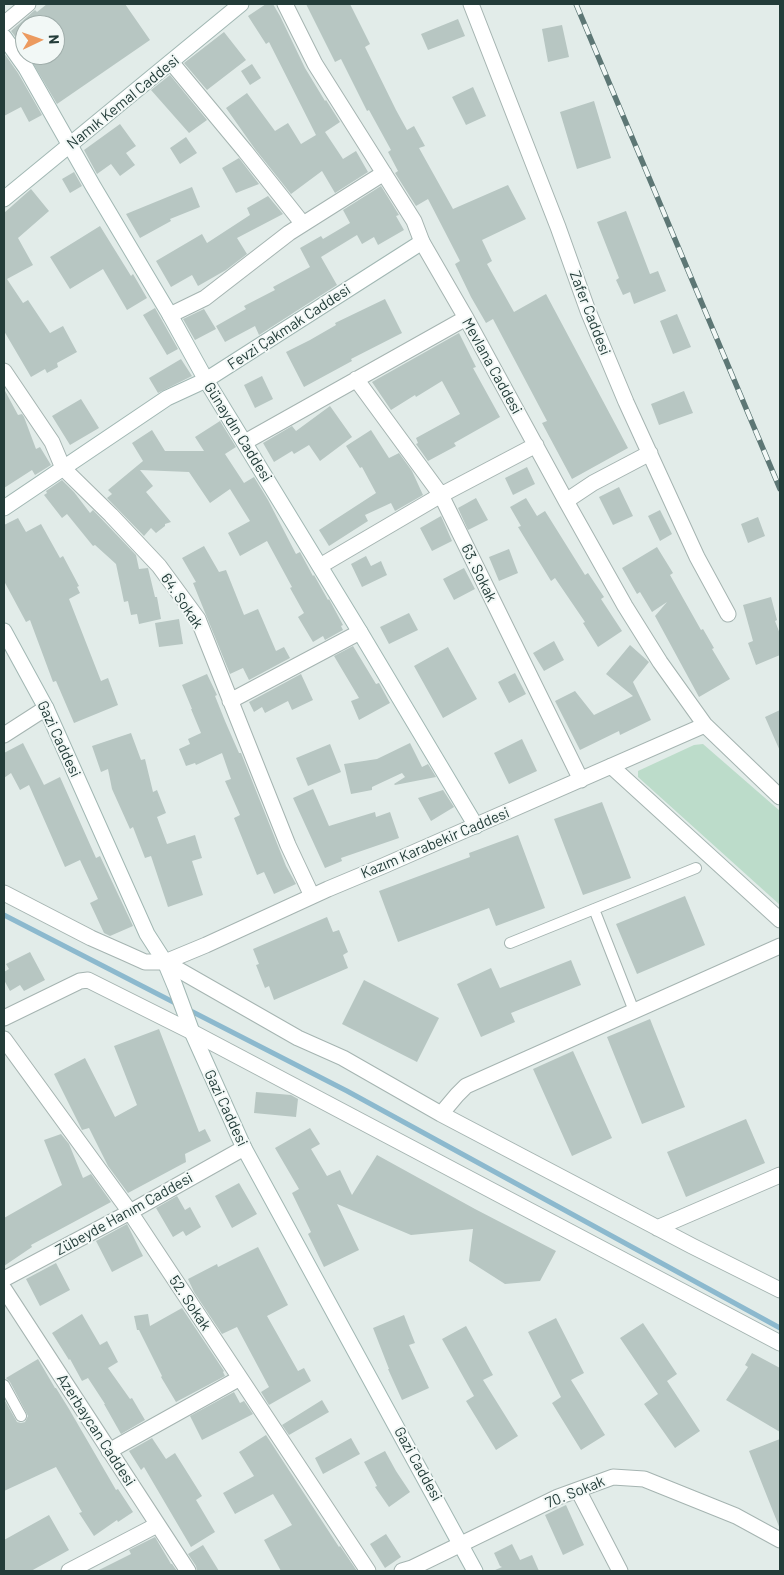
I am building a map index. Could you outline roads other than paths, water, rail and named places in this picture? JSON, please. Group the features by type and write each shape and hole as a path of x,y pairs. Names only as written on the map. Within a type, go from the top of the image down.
{"street":[{"path":"4,24 28,4"},
{"name":"Namık Kemal Caddesi","path":"4,199 241,4"},
{"name":"Mevlana Caddesi","path":"285,4 315,64 414,221 422,242 630,614 660,662 705,725 780,797"},
{"name":"Zafer Caddesi","path":"471,4 558,227 588,311 626,402 697,556 728,614"},
{"name":"Günaydın Caddesi","path":"4,37 26,68 206,380 476,826"},
{"path":"171,62 245,151 302,224"},
{"path":"170,315 205,298 289,233 384,173"},
{"name":"Fevzi Çakmak Caddesi","path":"4,508 167,398 206,380 422,242"},
{"path":"245,442 466,318"},
{"name":"64. Sokak","path":"4,370 52,442 63,468 159,566 198,619 288,845 312,896"},
{"name":"63. Sokak","path":"356,379 441,495 581,780"},
{"path":"320,566 441,495 536,445"},
{"path":"566,501 593,483 650,453"},
{"name":"Gazi Caddesi","path":"4,631 46,708 147,934 164,962 192,1032 244,1148 475,1571"},
{"path":"230,701 360,632"},
{"path":"4,735 46,708"},
{"name":"Kazım Karabekir Caddesi","path":"164,962 705,725"},
{"path":"611,766 780,920"},
{"path":"4,893 91,938 145,962 164,962 298,1038 343,1058 442,1114 657,1228 780,1290"},
{"path":"442,1114 456,1095 466,1086 780,946"},
{"path":"4,1018 80,981 88,980 192,1032 780,1343"},
{"name":"52. Sokak","path":"4,1040 130,1212 368,1571"},
{"name":"Zübeyde Hanım Caddesi","path":"4,1279 130,1212 244,1148"},
{"path":"657,1228 780,1175"},
{"name":"Azerbaycan Caddesi","path":"4,1289 188,1571"},
{"path":"109,1451 240,1378"},
{"name":"70. Sokak","path":"402,1571 412,1568 558,1498 613,1477 644,1479 736,1516 780,1540"},
{"path":"578,1490 620,1571"},
{"path":"69,1571 157,1525"}],"lane":[{"path":"510,943 696,868"},
{"path":"594,909 634,1011"},
{"path":"4,1385 21,1416"}],"waterway":[{"path":"4,915 179,1005"},
{"path":"187,1009 347,1091 780,1328"}],"railway":[{"path":"576,4 780,489"}]}
